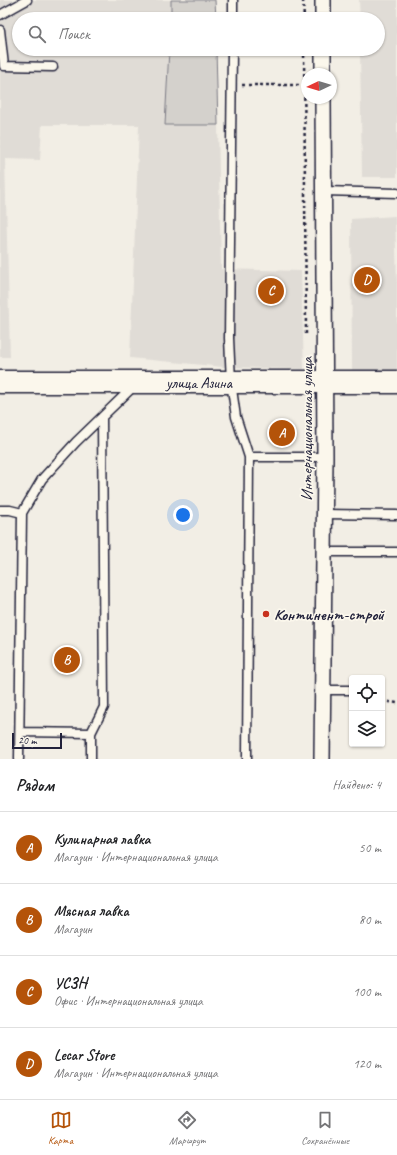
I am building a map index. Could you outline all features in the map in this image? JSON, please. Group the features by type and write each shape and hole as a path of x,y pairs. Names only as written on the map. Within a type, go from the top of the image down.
{"main road":[{"name":"улица Азина","path":"0,382 397,382"}],"street":[{"path":"323,0 323,12"},
{"path":"323,56 323,68"},
{"name":"Интернациональная улица","path":"322,759 325,457 323,104"}],"lane":[{"path":"0,15 27,0"},
{"path":"233,0 233,12"},
{"path":"0,30 4,66 53,67"},
{"path":"232,56 229,338 231,382 236,417 249,457 247,759"},
{"path":"324,191 397,193"},
{"path":"19,759 22,512 42,479 76,442 137,382"},
{"path":"91,759 91,733 104,707 102,417"},
{"path":"249,457 325,457"},
{"path":"0,510 22,512"},
{"path":"324,514 397,515"},
{"path":"324,552 397,552"},
{"path":"323,690 349,690"},
{"path":"20,732 91,733"}],"path":[{"path":"303,0 304,12"},
{"path":"304,56 305,68"},
{"path":"232,85 301,85"},
{"path":"305,104 306,335"},
{"path":"385,701 397,703"}],"shaded area":[{"path":"0,0 171,0 171,12 12,12 12,56 169,56 166,125 218,125 221,269 301,271 304,369 224,367 130,358 139,125 42,125 40,160 5,159 10,357 0,357"},
{"path":"171,0 215,0 216,12 171,12"},
{"path":"359,0 397,0 397,177 362,177 360,56 385,56 385,12 360,12"},
{"path":"169,56 216,56 218,125 165,125"},
{"path":"395,216 397,370 352,371 351,219"}],"place":[{"name":"Lecar Store","path":"367,280"},
{"name":"УСЗН","path":"271,291"},
{"name":"Кулинарная лавка","path":"282,433"},
{"name":"Континент-строй","path":"266,614"},
{"name":"Мясная лавка","path":"67,660"}]}
